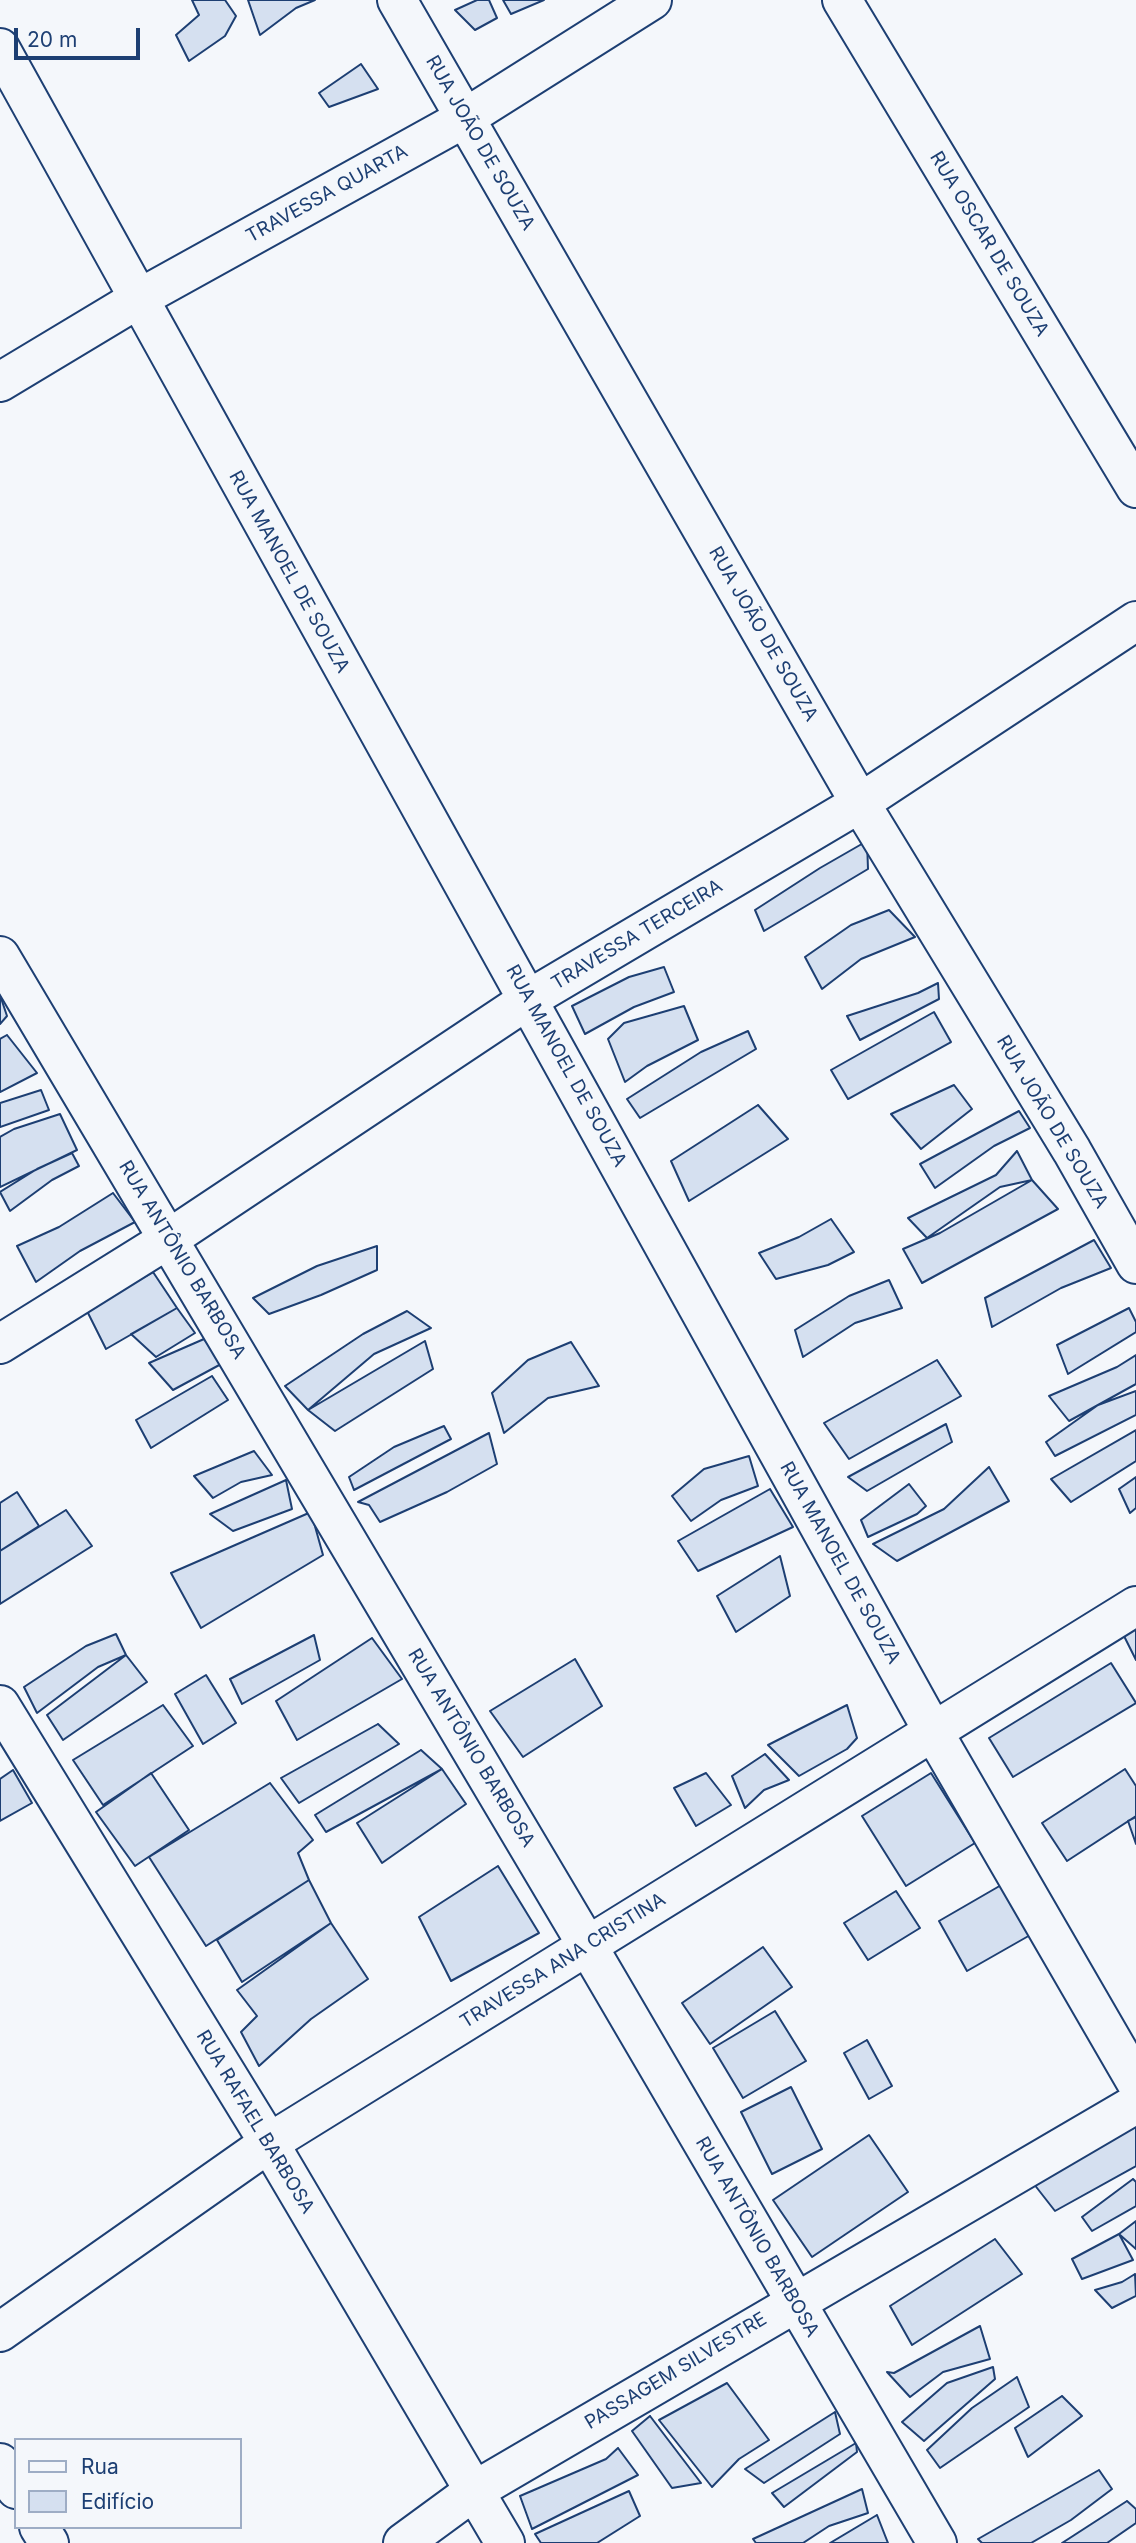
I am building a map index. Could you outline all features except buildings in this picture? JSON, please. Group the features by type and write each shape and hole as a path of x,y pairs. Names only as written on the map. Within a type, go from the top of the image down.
{"street":[{"name":"RUA JOÃO DE SOUZA","path":"397,0 860,803 1072,1151 1136,1264"},
{"name":"TRAVESSA QUARTA","path":"0,382 138,299 466,117 652,0"},
{"name":"RUA OSCAR DE SOUZA","path":"842,0 1136,488"},
{"name":"RUA MANOEL DE SOUZA","path":"0,48 103,229 138,299 529,999 934,1733 1136,2082"},
{"name":"TRAVESSA TERCEIRA","path":"0,1344 170,1238 529,999 860,803 1136,621"},
{"name":"RUA ANTÔNIO BARBOSA","path":"0,956 170,1238 937,2543"},
{"name":"TRAVESSA ANA CRISTINA","path":"0,2332 269,2143 1136,1606"},
{"name":"RUA RAFAEL BARBOSA","path":"0,1705 269,2143 505,2543"},
{"name":"PASSAGEM SILVESTRE","path":"403,2543 474,2491 794,2301 1136,2104"},
{"path":"0,2463 14,2486"}]}
